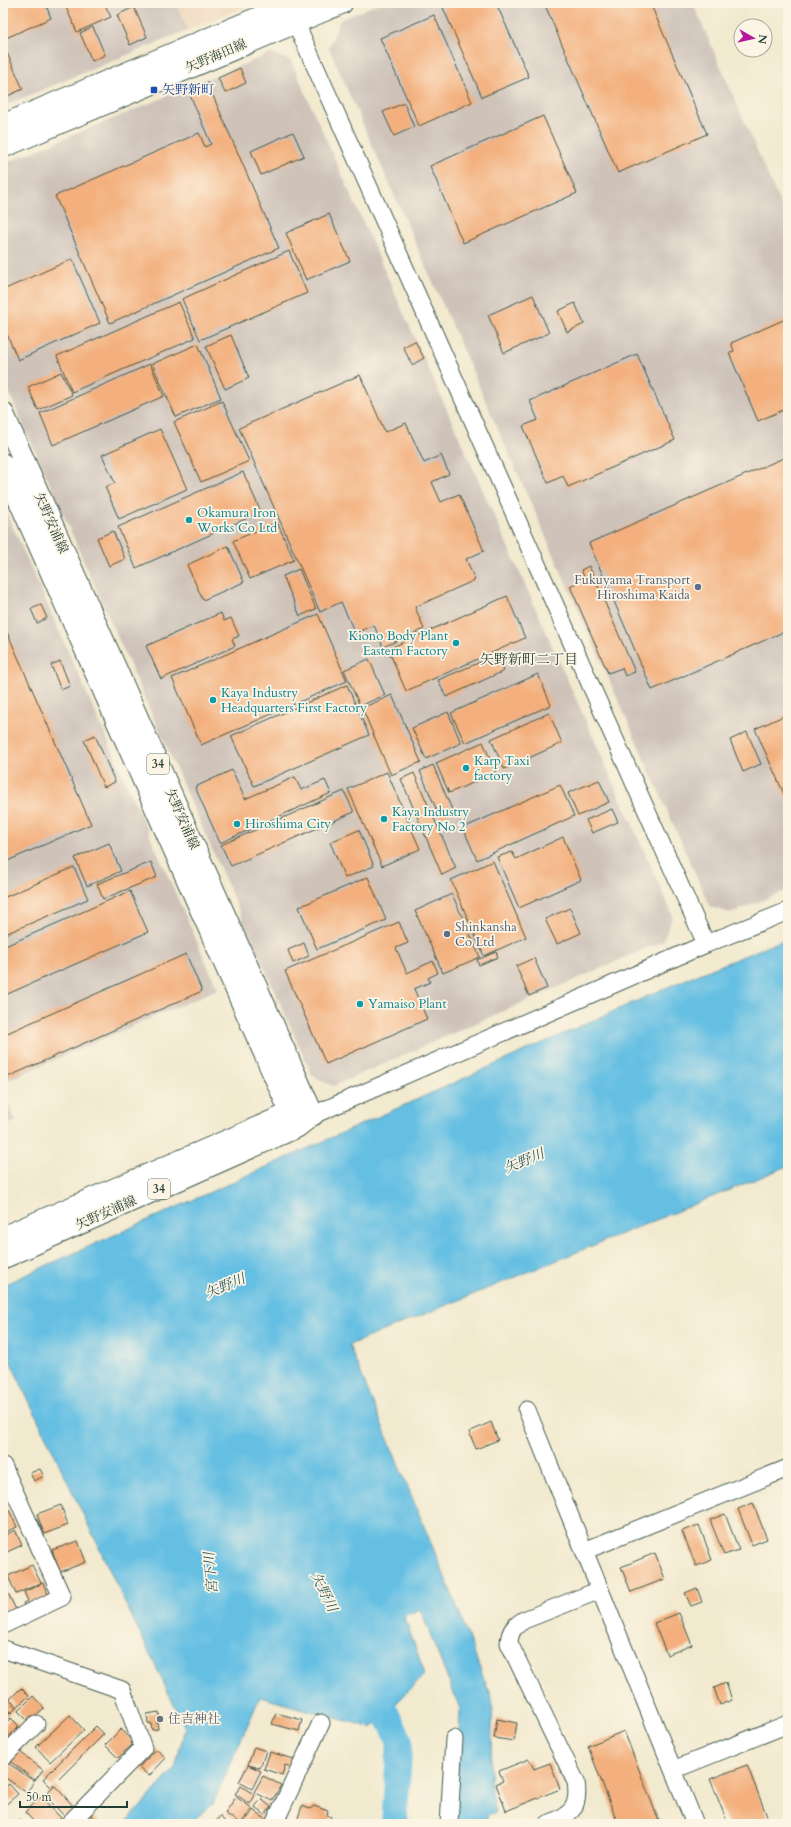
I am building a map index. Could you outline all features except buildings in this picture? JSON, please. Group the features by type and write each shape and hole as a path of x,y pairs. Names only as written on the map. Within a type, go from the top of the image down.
{"main road":[{"name":"矢野海田線","path":"3,125 291,9 342,3"},
{"name":"矢野海田線","path":"3,147 291,9"},
{"name":"矢野安浦線","path":"3,413 300,1119"},
{"name":"矢野安浦線","path":"3,464 300,1119"},
{"name":"矢野安浦線","path":"3,1238 300,1119"},
{"name":"矢野安浦線","path":"3,1258 300,1119"}],"street":[{"path":"291,9 706,944"},
{"path":"300,1119 706,944 788,911"},
{"path":"527,1410 695,1824"},
{"path":"3,1466 62,1597 3,1625"},
{"path":"584,1551 788,1468"},
{"path":"550,1823 565,1817 574,1807 578,1796 576,1782 510,1643 510,1633 515,1626 524,1620 600,1590"},
{"path":"3,1650 122,1690 143,1748 69,1824"},
{"path":"274,1824 321,1723"},
{"path":"3,1757 36,1724"},
{"path":"673,1770 788,1724"},
{"path":"449,1824 454,1739"}],"shaded area":[{"path":"3,3 176,3 188,30 3,106"},
{"path":"176,3 248,3 247,6 188,30"},
{"path":"380,3 693,3 788,222 788,890 731,913 710,907 329,48 340,20"},
{"path":"271,53 291,61 673,916 663,941 333,1086 312,1075 3,379 3,164"},
{"path":"3,505 218,989 3,1082"},
{"path":"3,1093 16,1121 3,1127"}],"water":[{"name":"宮下川","path":"788,938 788,1166 349,1345 452,1594 493,1703 490,1785 496,1812 487,1815 487,1824 455,1824 460,1709 420,1609 404,1616 425,1674 372,1728 260,1697 213,1803 189,1824 125,1824 175,1768 185,1728 10,1361 3,1364 3,1285 670,986"}],"waterway":[{"name":"矢野川","path":"370,1681 400,1741 394,1824"}],"place":[{"name":"矢野新町","path":"154,90"},
{"name":"Okamura Iron Works Co Ltd","path":"189,520"},
{"name":"Fukuyama Transport Hiroshima Kaida","path":"698,587"},
{"name":"Kiono Body Plant Eastern Factory","path":"456,643"},
{"name":"Kaya Industry Headquarters First Factory","path":"213,700"},
{"name":"Karp Taxi factory","path":"466,768"},
{"name":"Kaya Industry Factory No 2","path":"384,819"},
{"name":"Hiroshima City","path":"237,824"},
{"name":"Shinkansha Co Ltd","path":"447,934"},
{"name":"Yamaiso Plant","path":"360,1004"},
{"name":"住吉神社","path":"160,1719"}],"district":[{"name":"矢野新町二丁目","path":"529,659"}]}
